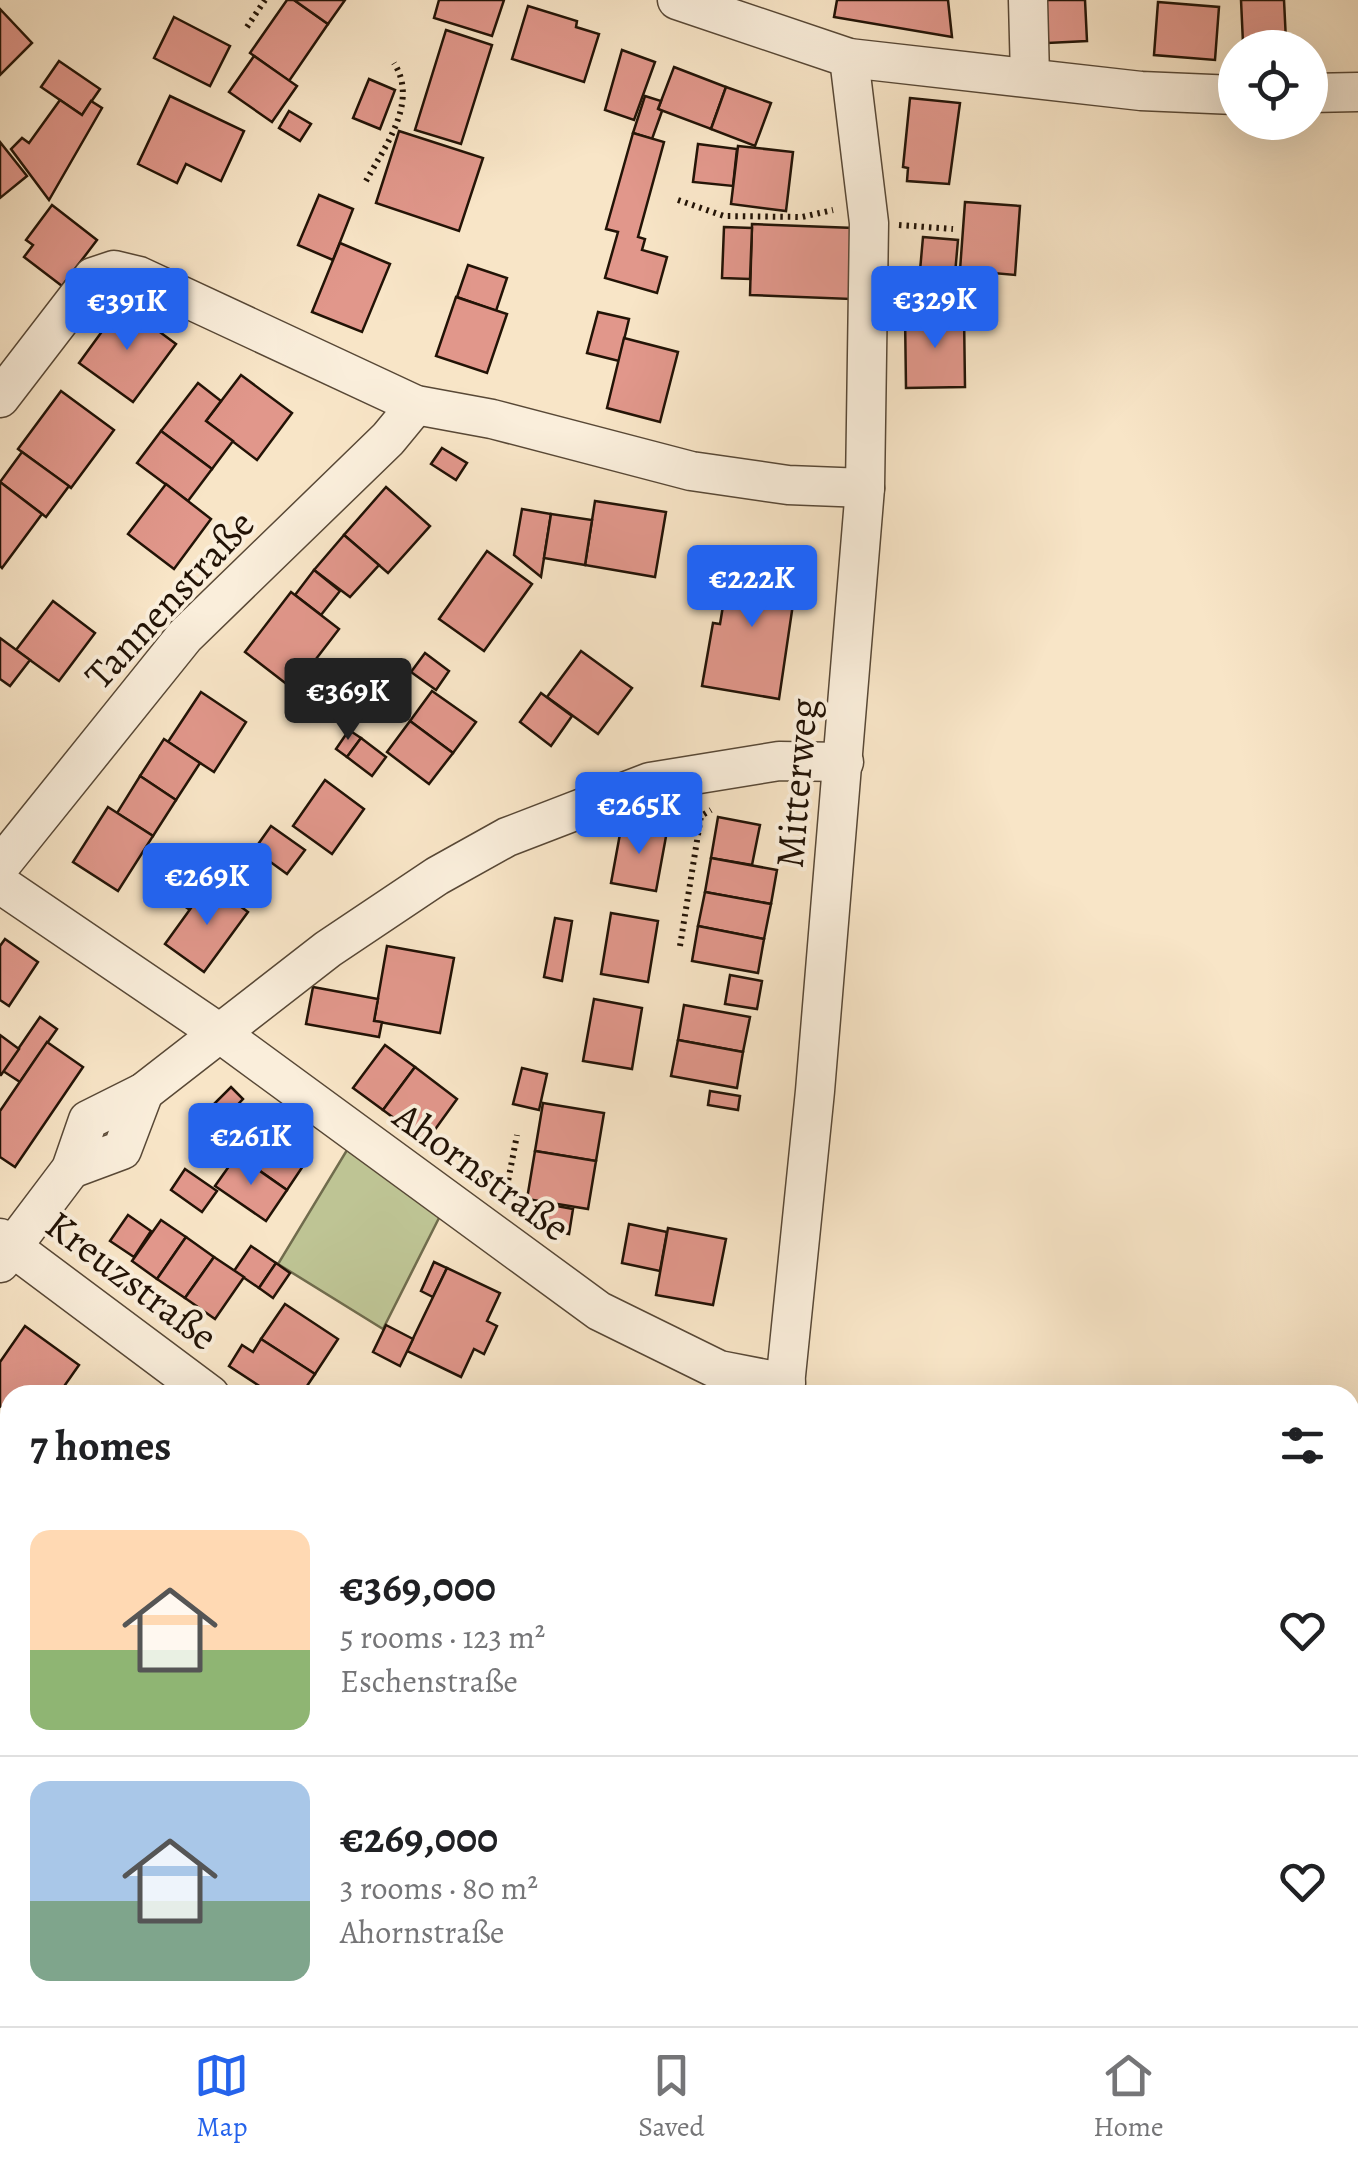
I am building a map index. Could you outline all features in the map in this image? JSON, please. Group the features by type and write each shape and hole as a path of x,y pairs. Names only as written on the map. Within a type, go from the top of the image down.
{"street":[{"path":"676,0 849,58 1140,91 1218,94"},
{"path":"1028,0 1030,77"},
{"name":"Mitterweg","path":"785,1385 844,762 865,488 868,213 849,58"},
{"path":"1328,93 1358,92"},
{"path":"0,398 93,277 114,270 140,276 416,404 492,418 691,471 788,485 865,488"},
{"name":"Tannenstraße","path":"0,866 185,636 388,439 416,404"},
{"path":"4,1249 71,1169 88,1120 144,1092 341,940 437,876 507,837 650,782 780,760 844,762"},
{"name":"Ahornstraße","path":"0,884 218,1032 599,1311 719,1370 771,1385"},
{"name":"Kreuzstraße","path":"4,1249 196,1385"}],"path":[{"path":"247,27 265,0"},
{"path":"366,181 401,118 402,75 394,63"},
{"path":"678,200 724,216 868,213 953,229"},
{"path":"680,946 701,816 734,796 740,766"},
{"path":"496,1238 517,1135"}],"green space":[{"path":"347,1150 441,1214 383,1329 278,1264"}],"building":[{"path":"287,0 294,0 328,24 289,81 250,53"},
{"path":"294,0 345,0 328,24"},
{"path":"439,0 504,0 492,36 434,18"},
{"path":"837,0 948,0 952,37 834,17"},
{"path":"1046,0 1085,0 1087,41 1048,43"},
{"path":"1241,0 1284,0 1285,30 1242,30"},
{"path":"1158,2 1219,7 1215,60 1154,55"},
{"path":"528,6 577,21 576,27 599,34 584,82 512,59"},
{"path":"0,9 32,43 0,75"},
{"path":"174,17 230,46 210,86 154,58"},
{"path":"446,30 492,45 461,144 415,130"},
{"path":"622,50 655,62 634,120 605,110"},
{"path":"254,56 297,86 272,122 229,92"},
{"path":"59,61 100,89 82,115 41,87"},
{"path":"674,67 726,87 711,129 658,109"},
{"path":"369,79 395,90 380,129 353,118"},
{"path":"726,87 771,103 755,146 711,129"},
{"path":"170,96 244,131 221,181 186,164 177,183 138,164"},
{"path":"645,96 661,101 658,109 662,111 652,139 633,133"},
{"path":"910,98 960,103 949,184 907,181 908,168 903,167"},
{"path":"60,100 82,115 91,101 102,108 49,200 11,149 22,138 29,143"},
{"path":"289,111 311,124 300,141 279,128"},
{"path":"399,131 483,158 459,231 376,203"},
{"path":"633,133 664,142 638,237 645,239 642,250 667,257 657,293 605,278 618,232 606,229"},
{"path":"0,142 27,176 0,198"},
{"path":"698,144 737,149 733,186 693,182"},
{"path":"738,146 793,152 786,211 731,204"},
{"path":"319,195 353,209 333,260 298,245"},
{"path":"965,202 1020,206 1015,275 960,270"},
{"path":"52,205 97,240 62,286 24,257 33,245 26,240"},
{"path":"752,224 854,228 851,299 750,295"},
{"path":"724,227 752,228 750,279 722,278"},
{"path":"923,237 958,240 954,285 919,282"},
{"path":"340,243 390,264 362,332 312,312"},
{"path":"468,265 507,278 496,311 457,297"},
{"path":"456,297 507,314 487,373 436,356"},
{"path":"122,304 176,344 133,402 79,363"},
{"path":"598,312 629,319 619,361 587,353"},
{"path":"905,314 964,314 965,387 906,388"},
{"path":"624,338 678,352 660,422 607,408"},
{"path":"241,375 292,413 257,460 206,421"},
{"path":"198,383 221,401 206,421 233,441 212,469 161,431"},
{"path":"61,391 114,430 71,488 18,449"},
{"path":"161,431 212,469 188,501 137,463"},
{"path":"442,448 467,463 456,480 431,464"},
{"path":"22,452 69,486 46,517 0,482"},
{"path":"0,482 42,514 2,568 0,566"},
{"path":"166,484 211,519 174,569 128,534"},
{"path":"386,487 430,526 388,573 344,535"},
{"path":"595,501 666,512 655,577 585,565"},
{"path":"522,509 551,514 541,577 514,555"},
{"path":"551,514 592,520 585,565 544,558"},
{"path":"344,535 379,565 350,597 314,570"},
{"path":"487,551 532,584 484,651 439,619"},
{"path":"731,558 798,570 779,699 702,686 713,623 720,624"},
{"path":"314,570 340,591 321,615 295,595"},
{"path":"291,592 339,629 293,689 245,652"},
{"path":"53,601 95,633 59,681 16,650"},
{"path":"0,638 30,660 10,686 0,679"},
{"path":"581,651 632,688 598,734 547,697"},
{"path":"425,653 449,671 436,690 411,672"},
{"path":"432,691 476,722 453,753 410,721"},
{"path":"201,692 246,722 214,772 168,742"},
{"path":"541,693 572,716 551,746 520,722"},
{"path":"410,721 453,753 429,784 387,752"},
{"path":"349,730 361,738 347,757 336,749"},
{"path":"361,738 386,757 372,776 347,757"},
{"path":"164,739 200,763 176,800 140,776"},
{"path":"140,776 176,800 153,836 117,813"},
{"path":"325,780 364,809 332,854 293,826"},
{"path":"108,807 153,836 118,891 73,862"},
{"path":"718,817 760,825 752,865 711,858"},
{"path":"622,823 667,831 656,891 611,883"},
{"path":"271,826 305,850 287,874 254,850"},
{"path":"199,850 228,872 216,889 209,883 190,910 167,894"},
{"path":"711,858 777,870 771,904 705,892"},
{"path":"209,883 248,912 204,972 165,944"},
{"path":"705,892 771,904 764,939 698,926"},
{"path":"611,913 658,921 648,982 601,974"},
{"path":"555,918 572,921 562,981 544,977"},
{"path":"698,926 764,939 758,973 692,961"},
{"path":"5,939 38,962 9,1006 0,1000 0,946"},
{"path":"387,946 454,958 440,1033 374,1021"},
{"path":"730,975 762,981 757,1009 725,1004"},
{"path":"313,987 378,999 374,1021 382,1022 379,1037 306,1024"},
{"path":"594,999 642,1008 632,1069 583,1061"},
{"path":"684,1005 750,1017 743,1052 678,1040"},
{"path":"40,1017 57,1029 20,1082 3,1071"},
{"path":"0,1035 19,1049 1,1075 0,1075"},
{"path":"678,1040 743,1052 737,1088 671,1076"},
{"path":"47,1042 83,1067 15,1167 0,1157 0,1111"},
{"path":"385,1045 415,1067 383,1110 353,1088"},
{"path":"415,1067 457,1099 426,1142 383,1110"},
{"path":"522,1068 547,1074 539,1110 513,1104"},
{"path":"231,1087 243,1099 222,1121 209,1109"},
{"path":"710,1091 740,1096 738,1110 708,1105"},
{"path":"543,1103 604,1113 596,1161 535,1151"},
{"path":"259,1123 309,1157 287,1190 237,1155"},
{"path":"535,1151 596,1161 588,1209 527,1199"},
{"path":"237,1155 287,1190 266,1221 215,1186"},
{"path":"185,1169 217,1191 202,1212 171,1190"},
{"path":"535,1202 573,1209 569,1234 531,1227"},
{"path":"128,1215 151,1231 134,1257 110,1241"},
{"path":"161,1220 186,1237 157,1279 132,1261"},
{"path":"629,1224 667,1232 660,1271 622,1263"},
{"path":"668,1228 726,1239 713,1305 656,1295"},
{"path":"186,1237 214,1257 185,1298 157,1279"},
{"path":"251,1246 276,1263 259,1288 234,1271"},
{"path":"214,1257 244,1277 215,1319 185,1298"},
{"path":"434,1262 447,1268 433,1297 421,1291"},
{"path":"276,1263 290,1273 273,1298 259,1288"},
{"path":"447,1268 500,1293 487,1321 497,1326 484,1354 474,1349 461,1377 407,1351"},
{"path":"285,1304 338,1339 315,1374 261,1339"},
{"path":"386,1325 413,1339 400,1366 373,1352"},
{"path":"25,1326 79,1365 65,1385 0,1385 0,1362"},
{"path":"261,1339 315,1374 308,1385 258,1385 229,1366 242,1345 253,1352"}]}
